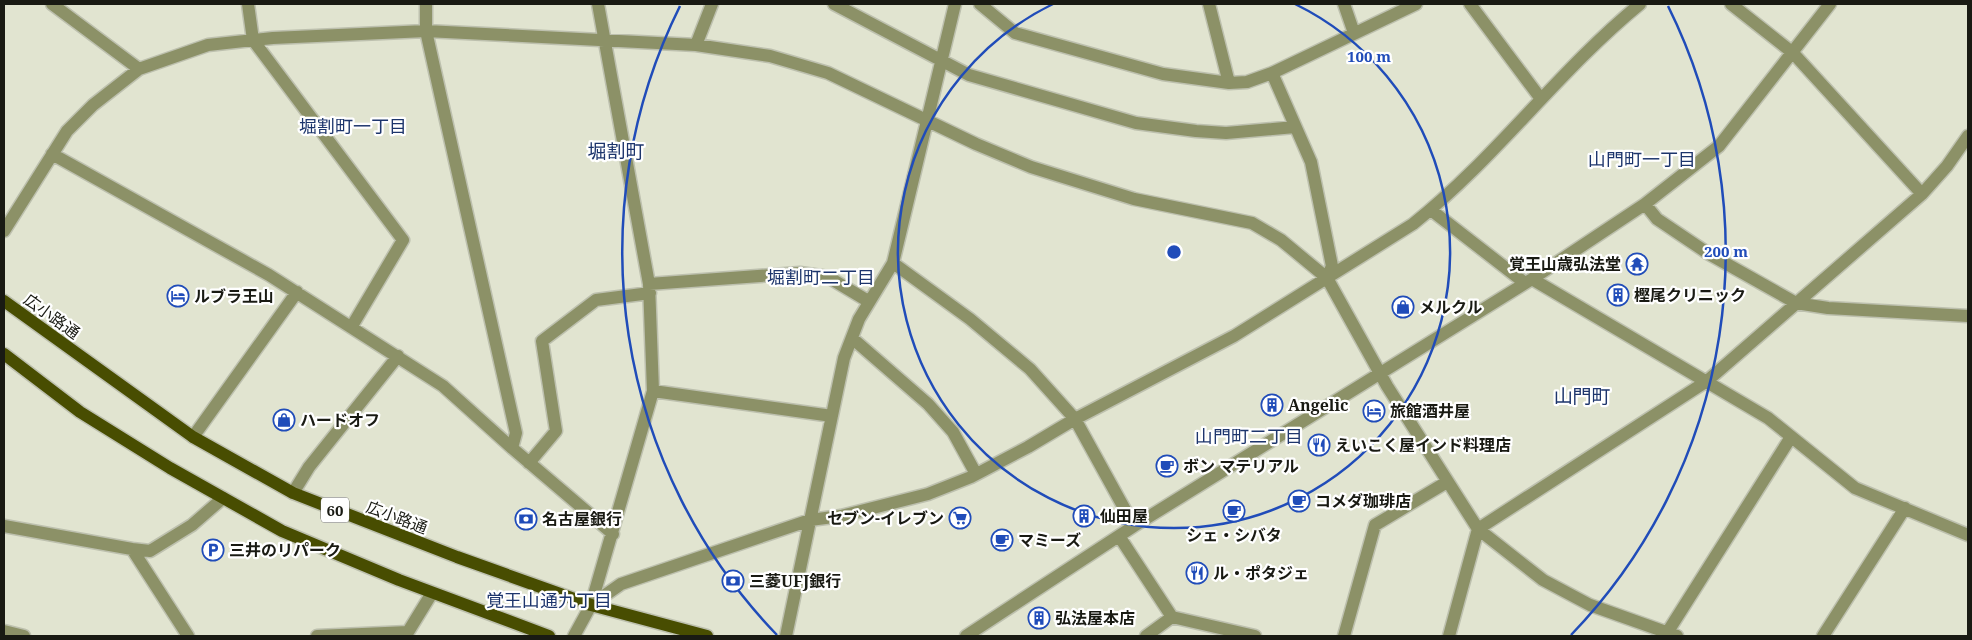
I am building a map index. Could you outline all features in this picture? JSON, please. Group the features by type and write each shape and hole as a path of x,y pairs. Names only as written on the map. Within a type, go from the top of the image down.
{"main road":[{"name":"広小路通","path":"4,301 193,437 293,493 457,558 591,605 707,636"},
{"name":"60","path":"4,354 80,412 170,468 282,531 432,593 549,636"}],"street":[{"path":"52,4 139,69"},
{"path":"248,4 253,40 403,240 352,326"},
{"path":"426,4 426,31 516,433 512,448"},
{"path":"574,636 591,605 613,534 652,391 649,288 598,4"},
{"path":"696,45 712,4"},
{"path":"834,4 969,75 1136,123 1226,133 1295,127"},
{"path":"786,636 844,358 868,302 892,263 955,4"},
{"path":"980,4 1015,33 1163,74 1229,83 1247,82 1272,73 1416,4"},
{"path":"1209,4 1229,83"},
{"path":"1344,4 1354,33"},
{"path":"1470,4 1540,99"},
{"path":"591,605 621,584 810,520 841,516 928,494 976,474 1028,447 1075,419 1234,336 1413,224 1431,210 1462,182 1540,99 1612,27 1640,4"},
{"path":"1731,4 1793,53 1922,194"},
{"path":"966,636 1134,526 1529,281 1645,204 1719,146 1830,4"},
{"path":"4,231 67,131 93,105 139,69 208,44 426,31 604,38 696,45 770,56 828,73 976,144 1032,167 1134,199 1252,223 1281,240 1327,278 1381,373 1478,530 1543,580 1590,605 1672,635 1791,437"},
{"path":"1272,73 1312,172 1332,266 1327,278"},
{"path":"1449,636 1478,530 1707,381 1922,194 1947,166 1968,136"},
{"path":"52,154 297,292 443,386 529,463 613,534"},
{"path":"1645,204 1657,219 1709,254 1796,303 1828,308 1968,316"},
{"path":"1431,210 1529,281 1707,381 1768,418 1855,488 1968,535"},
{"path":"892,263 970,319 1030,369 1075,419 1134,526"},
{"path":"529,463 556,431 542,341 596,300 649,288 800,273 828,277 868,302"},
{"path":"193,437 297,292"},
{"path":"852,338 928,404 953,432 976,474"},
{"path":"293,493 309,467 398,356"},
{"path":"652,391 832,416"},
{"path":"1344,636 1374,525 1447,482"},
{"path":"4,526 150,551 192,526 223,498"},
{"path":"1824,636 1905,508"},
{"path":"1119,536 1172,618 1255,636"},
{"path":"132,549 188,636"},
{"path":"320,636 408,632 432,593"},
{"path":"1146,636 1172,618"},
{"path":"4,630 24,636"}],"place":[{"name":"覚王山歳弘法堂","path":"1637,264"},
{"name":"樫尾クリニック","path":"1618,295"},
{"name":"ルブラ王山","path":"178,296"},
{"name":"メルクル","path":"1403,307"},
{"name":"Angelic","path":"1272,405"},
{"name":"旅館酒井屋","path":"1374,411"},
{"name":"ハードオフ","path":"284,420"},
{"name":"えいこく屋インド料理店","path":"1319,445"},
{"name":"ボン マテリアル","path":"1167,466"},
{"name":"コメダ珈琲店","path":"1299,501"},
{"name":"シェ・シバタ","path":"1234,511"},
{"name":"仙田屋","path":"1084,516"},
{"name":"セブン-イレブン","path":"960,518"},
{"name":"名古屋銀行","path":"526,519"},
{"name":"マミーズ","path":"1002,540"},
{"name":"三井のリパーク","path":"213,550"},
{"name":"ル・ポタジェ","path":"1197,573"},
{"name":"三菱UFJ銀行","path":"733,581"},
{"name":"弘法屋本店","path":"1039,618"}],"district":[{"name":"堀割町一丁目","path":"353,126"},
{"name":"堀割町","path":"616,151"},
{"name":"山門町一丁目","path":"1642,159"},
{"name":"堀割町二丁目","path":"821,277"},
{"name":"山門町","path":"1582,396"},
{"name":"山門町二丁目","path":"1249,436"},
{"name":"覚王山通九丁目","path":"549,600"}]}
